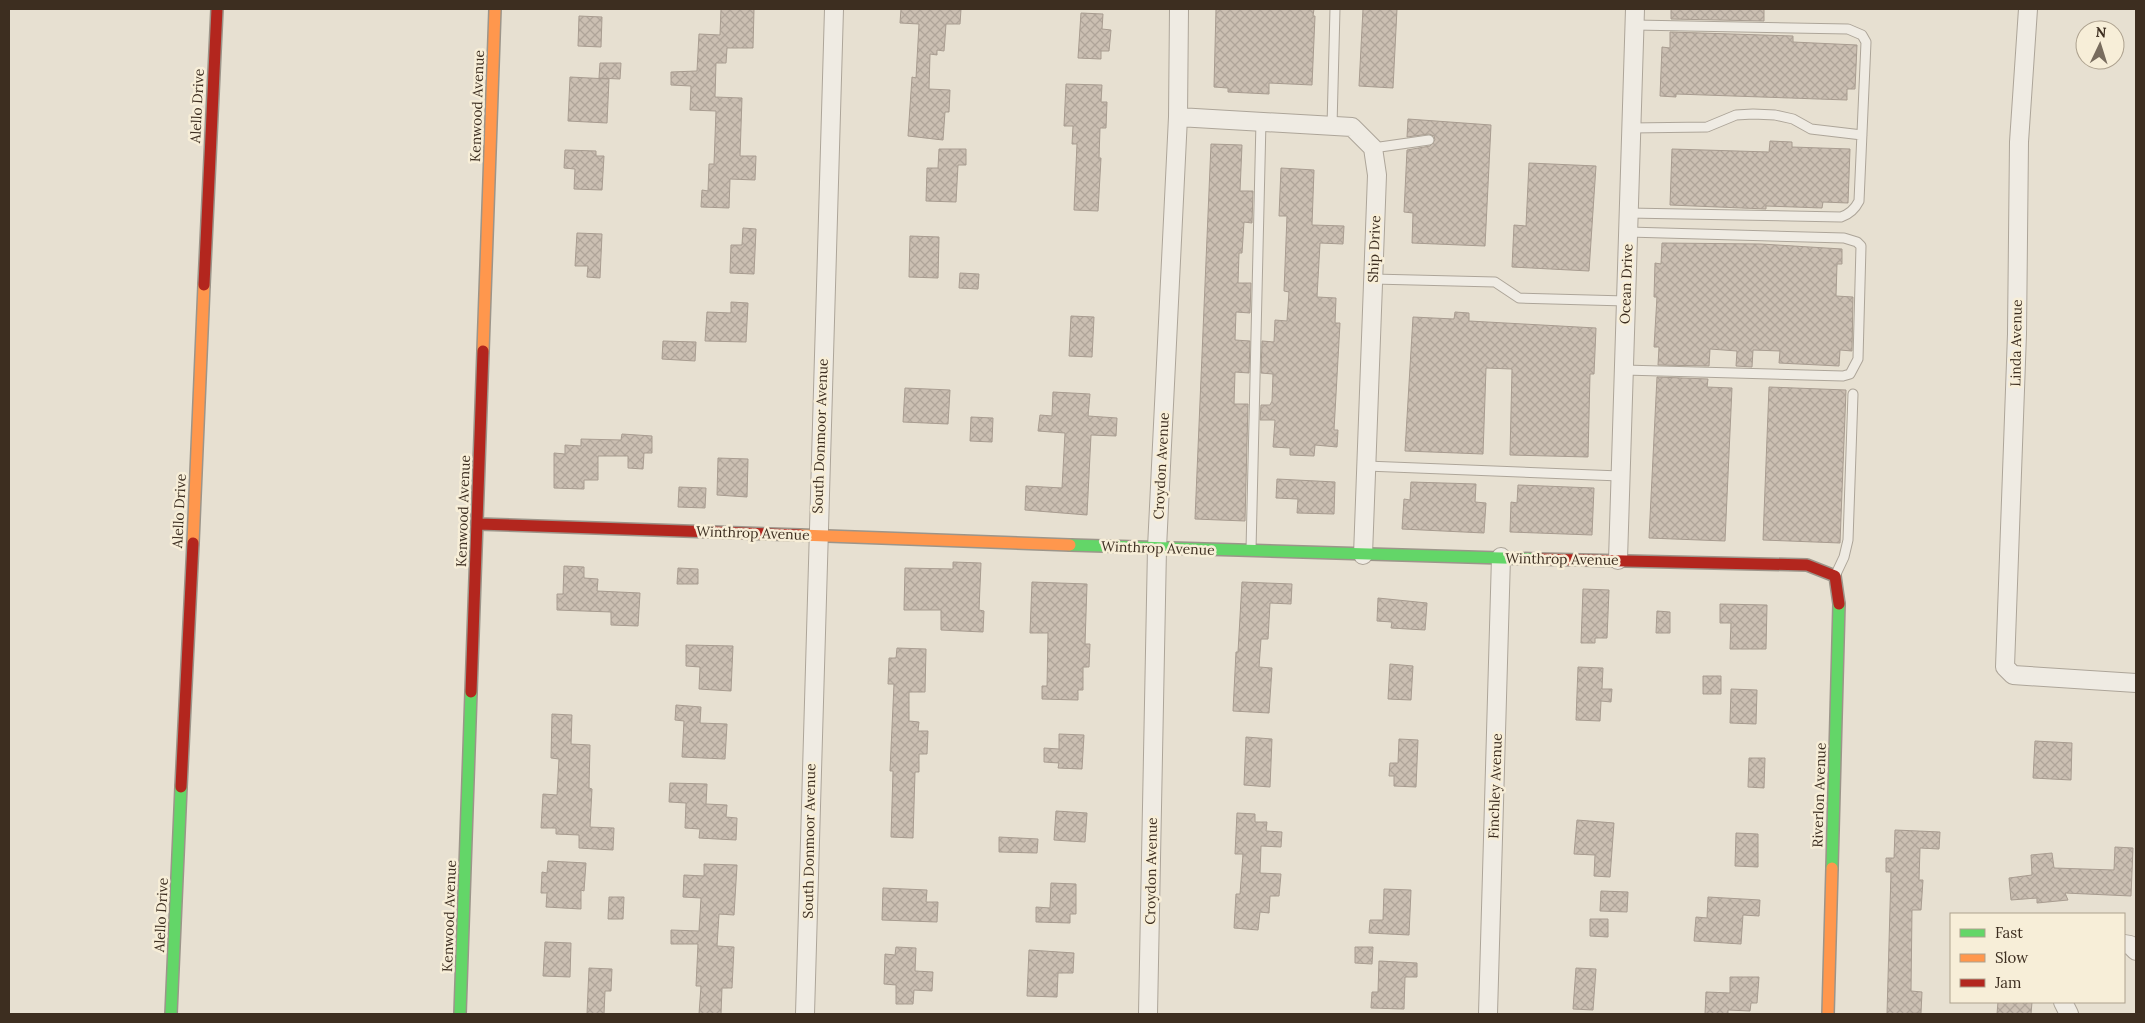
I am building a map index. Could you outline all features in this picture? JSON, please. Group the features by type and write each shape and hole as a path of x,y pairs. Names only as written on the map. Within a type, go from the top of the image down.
{"street":[{"name":"Alello Drive","path":"171,1014 217,9"},
{"name":"Kenwood Avenue","path":"460,1014 495,9"},
{"name":"South Donmoor Avenue","path":"805,1014 817,536 834,9"},
{"name":"Croydon Avenue","path":"1148,1014 1157,548 1178,116 1179,9"},
{"name":"Linda Avenue","path":"2028,9 2019,142 2017,334 2005,667 2013,675 2136,683"},
{"name":"Ocean Drive","path":"1618,560 1635,17"},
{"path":"1178,116 1352,127 1373,148"},
{"name":"Ship Drive","path":"1363,555 1377,175 1373,148"},
{"name":"Winthrop Avenue","path":"478,524 1363,555 1807,565 1835,576"},
{"name":"Finchley Avenue","path":"1488,1014 1501,557"},
{"name":"Riverlon Avenue","path":"1828,1014 1839,599 1835,576"},
{"path":"2125,944 2130,945 2136,951"}],"lane":[{"path":"1332,126 1335,9"},
{"path":"1628,213 1841,217 1854,210 1860,201 1866,42 1856,31 1848,29 1635,17"},
{"path":"1631,128 1708,127 1736,115 1753,114 1775,115 1793,119 1811,129 1862,135"},
{"path":"1251,551 1261,121"},
{"path":"1373,148 1429,140"},
{"path":"1624,370 1842,376 1850,374 1858,359 1860,246 1857,242 1844,238 1628,232"},
{"path":"1373,279 1495,282 1519,298 1626,301"},
{"path":"1835,576 1844,557 1848,540 1853,394"},
{"path":"1366,466 1620,476"}],"building":[{"path":"721,9 754,9 753,48 727,48 726,63 716,63 715,97 742,98 740,156 756,156 755,180 730,179 729,208 701,207 702,190 708,191 709,164 714,164 716,111 690,110 691,86 671,85 671,72 697,71 699,34 720,35"},
{"path":"901,9 961,9 960,24 946,24 944,51 937,50 937,55 930,54 929,89 950,90 949,112 945,112 943,140 908,136 912,77 916,78 919,24 900,23"},
{"path":"1216,9 1314,9 1312,85 1269,83 1269,94 1228,92 1228,88 1214,87"},
{"path":"1363,9 1397,9 1393,88 1359,86"},
{"path":"1671,9 1764,9 1764,21 1671,19"},
{"path":"1081,13 1103,14 1102,29 1111,30 1109,51 1101,51 1101,59 1078,58"},
{"path":"579,16 602,17 601,47 578,46"},
{"path":"1670,32 1793,36 1793,42 1857,45 1855,89 1847,89 1847,100 1676,94 1676,97 1660,96 1662,47 1670,48"},
{"path":"600,63 621,63 620,79 599,78"},
{"path":"570,77 609,79 607,123 568,121"},
{"path":"1066,84 1102,85 1101,102 1107,102 1106,128 1100,128 1099,158 1101,158 1098,211 1074,210 1077,144 1072,144 1073,126 1064,126"},
{"path":"1408,119 1491,125 1485,246 1412,243 1413,213 1404,212 1407,150 1430,146 1435,140 1434,136 1429,134 1407,137"},
{"path":"1770,141 1792,142 1792,147 1850,149 1848,203 1823,202 1822,208 1766,206 1766,209 1670,205 1672,149 1769,152"},
{"path":"1211,144 1242,145 1240,191 1253,191 1252,223 1244,222 1242,253 1239,253 1238,283 1251,283 1250,313 1236,312 1235,340 1250,341 1249,373 1235,372 1234,404 1248,404 1245,521 1195,519"},
{"path":"939,149 966,149 966,165 958,165 956,202 926,201 927,168 938,168"},
{"path":"565,150 596,151 596,156 604,156 602,190 574,189 575,169 564,168"},
{"path":"1529,163 1596,166 1589,271 1512,267 1514,225 1526,226"},
{"path":"1281,168 1314,170 1312,225 1344,226 1343,244 1320,243 1317,297 1336,298 1335,323 1340,323 1334,430 1338,430 1337,447 1315,445 1314,456 1290,455 1290,448 1273,447 1275,420 1260,420 1261,405 1270,405 1272,401 1273,374 1261,373 1262,341 1274,342 1275,320 1287,321 1289,292 1284,291 1287,216 1279,216"},
{"path":"743,228 756,229 754,274 730,273 731,245 742,245"},
{"path":"577,233 602,234 600,278 587,277 588,266 575,266"},
{"path":"910,236 939,237 938,278 909,277"},
{"path":"1662,243 1761,244 1842,249 1842,264 1837,264 1836,296 1853,297 1852,351 1840,350 1839,366 1779,363 1780,351 1753,350 1752,367 1736,366 1737,351 1710,349 1709,366 1658,365 1659,347 1654,347 1657,297 1654,297 1655,263 1661,264"},
{"path":"960,273 979,274 978,289 959,288"},
{"path":"731,302 748,303 746,342 705,341 707,312 731,313"},
{"path":"1455,312 1469,313 1469,321 1596,328 1594,374 1590,374 1588,457 1510,455 1512,369 1486,368 1483,454 1405,451 1413,317 1454,319"},
{"path":"1071,316 1094,317 1092,357 1069,356"},
{"path":"663,341 696,342 695,361 662,359"},
{"path":"1657,377 1708,379 1707,387 1732,388 1725,541 1649,538"},
{"path":"1769,387 1846,390 1840,543 1763,540"},
{"path":"905,388 950,390 948,424 903,422"},
{"path":"1053,392 1090,394 1088,416 1117,418 1116,436 1091,435 1087,515 1025,510 1026,486 1062,488 1065,433 1038,431 1040,415 1052,416"},
{"path":"971,417 993,418 992,442 970,441"},
{"path":"622,434 652,436 652,453 644,453 643,469 628,468 628,456 598,456 598,480 584,480 584,489 554,488 554,453 565,454 565,445 581,446 581,439 621,440"},
{"path":"718,458 748,459 747,497 717,495"},
{"path":"1277,479 1335,482 1334,514 1297,513 1298,499 1276,498"},
{"path":"1411,482 1476,484 1475,502 1486,503 1484,533 1402,529 1404,499 1410,500"},
{"path":"1518,485 1594,488 1592,535 1510,532 1511,502 1517,503"},
{"path":"679,487 706,488 705,508 678,507"},
{"path":"953,562 981,563 979,610 984,611 983,632 941,630 941,610 904,610 905,568 953,569"},
{"path":"564,566 584,567 584,578 598,579 597,591 640,593 638,626 611,625 611,612 557,610 557,594 563,594"},
{"path":"678,568 698,569 698,584 677,584"},
{"path":"1032,582 1087,584 1085,644 1090,644 1089,667 1083,667 1083,690 1078,690 1078,700 1042,699 1042,686 1047,686 1048,633 1030,633"},
{"path":"1242,582 1292,584 1291,604 1270,603 1268,639 1261,639 1259,667 1272,668 1269,713 1233,711"},
{"path":"1583,589 1609,590 1607,638 1595,638 1595,643 1581,643"},
{"path":"1378,598 1427,603 1425,630 1391,628 1392,622 1377,621"},
{"path":"1720,604 1767,605 1766,649 1730,649 1731,623 1720,623"},
{"path":"1657,611 1670,612 1670,633 1656,633"},
{"path":"686,645 733,646 731,691 699,689 700,667 686,666"},
{"path":"897,648 926,649 925,692 909,692 909,721 919,722 918,731 928,731 927,754 919,754 919,772 915,772 913,838 891,837 893,771 890,771 894,684 888,684 889,658 896,658"},
{"path":"1390,664 1413,666 1411,700 1388,699"},
{"path":"1578,667 1603,668 1602,689 1612,689 1611,702 1601,701 1600,721 1576,720"},
{"path":"1703,676 1721,676 1721,694 1703,694"},
{"path":"1731,689 1757,690 1756,724 1730,723"},
{"path":"676,705 701,707 700,723 727,724 725,759 682,757 684,721 675,720"},
{"path":"552,714 572,715 571,744 590,745 589,788 592,789 590,827 614,828 613,850 579,848 579,835 556,834 556,828 541,828 543,794 557,795 559,759 551,758"},
{"path":"1059,734 1084,735 1082,769 1058,768 1059,763 1044,762 1044,748 1059,749"},
{"path":"1246,737 1272,739 1270,787 1244,785"},
{"path":"1399,739 1418,740 1416,787 1394,786 1394,776 1389,776 1390,763 1398,763"},
{"path":"2035,741 2072,743 2071,780 2033,778"},
{"path":"1749,758 1765,758 1764,788 1748,787"},
{"path":"670,783 707,784 706,804 727,805 726,817 737,818 736,840 699,838 700,829 685,828 686,803 669,802"},
{"path":"1056,811 1087,813 1085,842 1054,840"},
{"path":"1237,813 1255,814 1255,822 1267,822 1266,831 1282,832 1281,847 1261,846 1260,873 1281,874 1279,896 1270,896 1269,913 1260,912 1258,930 1234,928 1236,894 1240,894 1243,854 1235,854"},
{"path":"1577,820 1614,823 1610,877 1594,876 1595,855 1574,854"},
{"path":"1895,830 1940,832 1939,849 1920,848 1919,880 1923,880 1921,910 1912,910 1911,991 1922,992 1921,1013 1887,1014 1891,872 1886,872 1886,858 1894,858"},
{"path":"1736,833 1758,834 1758,867 1735,866"},
{"path":"999,837 1038,839 1037,853 999,852"},
{"path":"2115,847 2133,848 2131,896 2065,893 2068,900 2037,903 2037,898 2011,900 2009,878 2032,875 2031,855 2052,853 2054,868 2114,870"},
{"path":"548,861 586,863 584,891 581,890 581,909 546,907 547,893 541,893 542,872 547,873"},
{"path":"704,864 737,865 734,915 719,914 717,946 734,947 732,988 722,988 721,1014 699,1014 701,986 696,986 698,944 671,944 671,930 699,931 701,898 683,897 684,875 704,876"},
{"path":"1051,883 1076,884 1076,914 1070,914 1070,923 1036,922 1036,907 1050,908"},
{"path":"883,888 927,890 926,902 938,902 937,922 882,920"},
{"path":"1384,889 1411,890 1409,935 1369,933 1370,920 1383,920"},
{"path":"1601,891 1628,892 1627,912 1600,911"},
{"path":"609,897 624,897 623,919 608,919"},
{"path":"1708,897 1760,900 1759,916 1743,915 1741,944 1694,941 1696,917 1707,918"},
{"path":"1590,919 1608,919 1608,937 1590,936"},
{"path":"545,942 571,943 570,977 543,976"},
{"path":"896,947 916,948 915,971 933,972 932,991 914,990 913,1004 896,1004 896,985 884,984 885,954 895,955"},
{"path":"1355,947 1373,947 1372,964 1355,963"},
{"path":"1029,950 1074,953 1073,973 1058,973 1057,997 1027,996"},
{"path":"1379,961 1417,963 1417,977 1405,977 1404,1009 1371,1008 1372,992 1378,992"},
{"path":"589,968 612,969 611,991 605,991 604,1014 587,1014"},
{"path":"1576,968 1596,969 1593,1010 1573,1009"},
{"path":"1730,977 1759,977 1757,1003 1751,1003 1750,1011 1728,1010 1728,1014 1705,1014 1706,992 1730,993"},
{"path":"1998,1003 2032,1003 2031,1014 1997,1014"}],"traffic: fast":[{"path":"1070,545 1538,559"},
{"path":"1832,868 1839,604"},
{"path":"460,1014 471,692"},
{"path":"171,1014 181,787"}],"traffic: slow":[{"path":"483,351 495,9"},
{"path":"193,543 204,285"},
{"path":"800,535 1070,545"},
{"path":"1828,1014 1832,868"}],"traffic: jam":[{"path":"204,285 217,9"},
{"path":"471,692 483,351"},
{"path":"478,524 800,535"},
{"path":"181,787 193,543"},
{"path":"1538,559 1807,565 1835,576 1839,604"}]}
